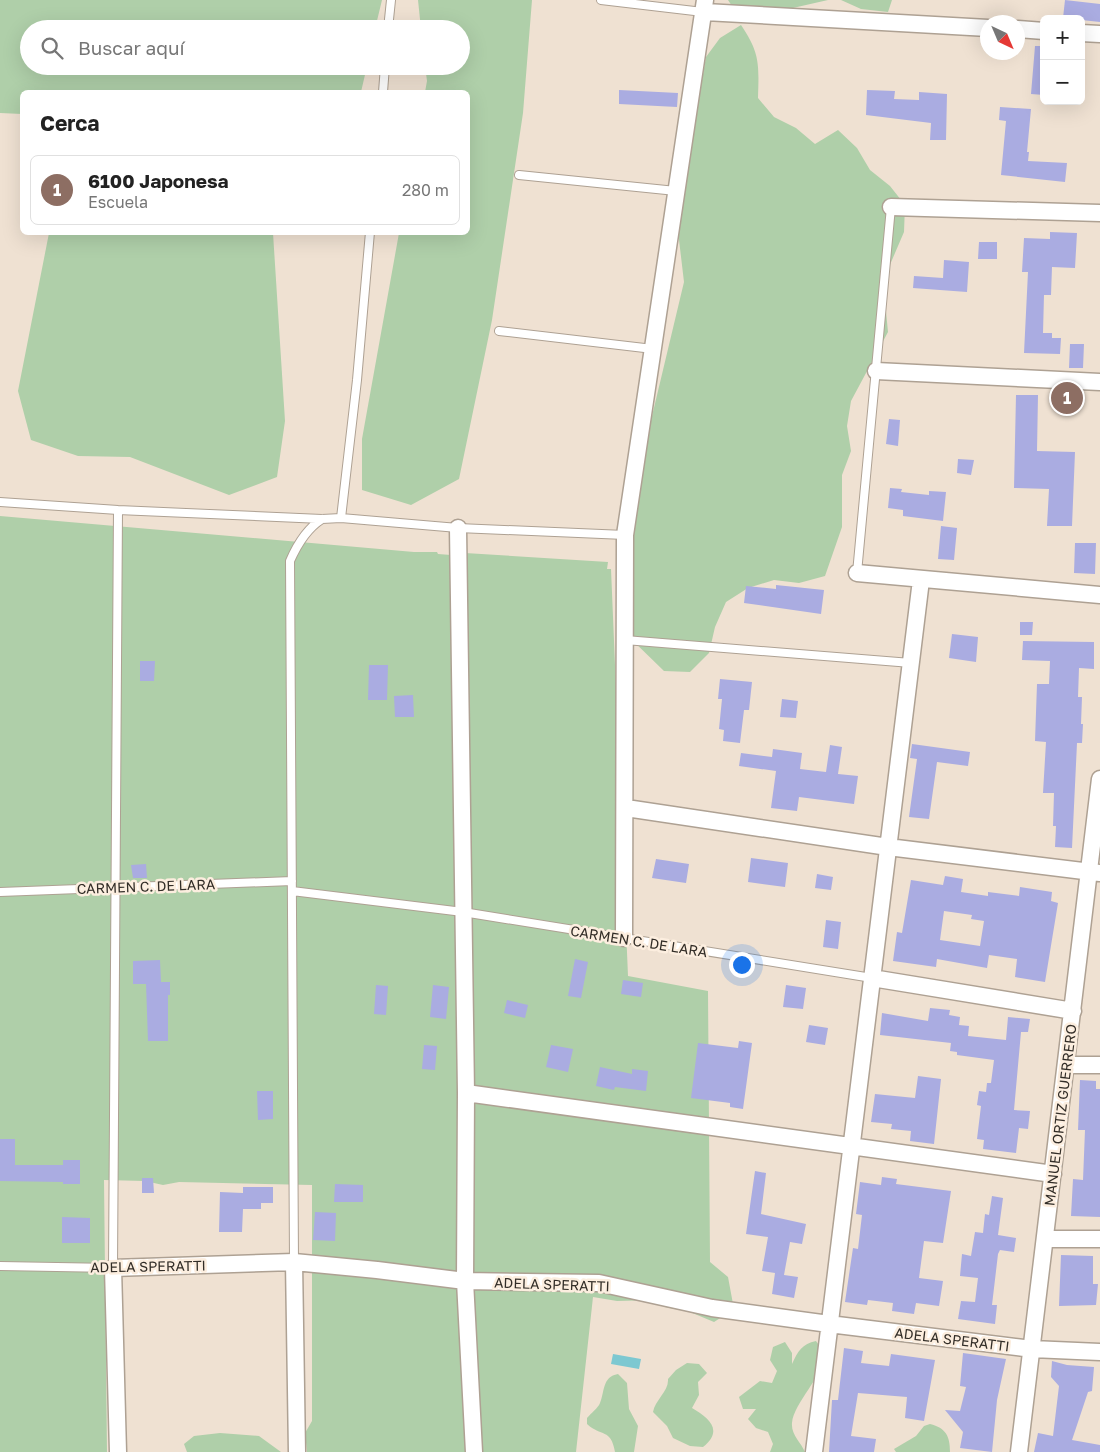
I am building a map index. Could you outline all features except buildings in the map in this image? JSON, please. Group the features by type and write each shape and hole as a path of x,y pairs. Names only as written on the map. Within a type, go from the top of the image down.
{"street":[{"path":"624,938 626,808 625,535 705,6 980,27"},
{"path":"1025,30 1040,31"},
{"path":"1085,33 1100,34"},
{"path":"891,207 1100,213"},
{"path":"876,371 1100,382"},
{"path":"458,528 466,1093 465,1281 474,1452"},
{"path":"857,573 1100,595"},
{"path":"814,1452 922,580"},
{"name":"MANUEL ORTIZ GUERRERO","path":"1020,1452 1073,1011 1095,872 1100,779"},
{"path":"626,808 888,846 1095,872"},
{"name":"CARMEN C. DE LARA","path":"872,978 1073,1011"},
{"path":"1067,1066 1100,1065"},
{"path":"466,1093 1053,1174"},
{"path":"1045,1239 1100,1239"},
{"path":"294,1262 297,1452"},
{"name":"ADELA SPERATTI","path":"113,1268 294,1262 465,1281 599,1283 712,1308 1032,1349 1100,1352"},
{"path":"113,1268 118,1452"}],"lane":[{"path":"389,20 391,0"},
{"path":"601,0 705,6"},
{"path":"383,90 384,75"},
{"path":"519,175 677,191"},
{"path":"857,573 891,207"},
{"path":"341,518 357,380 370,235"},
{"path":"499,331 653,349"},
{"path":"0,502 118,510 322,519 341,518 458,528 625,535"},
{"path":"113,1268 118,510"},
{"path":"294,1262 290,562 303,538 313,525 322,519"},
{"path":"625,640 911,663"},
{"name":"CARMEN C. DE LARA","path":"0,892 292,881"},
{"name":"CARMEN C. DE LARA","path":"292,891 463,912 872,978"},
{"name":"ADELA SPERATTI","path":"0,1266 113,1268"}],"green space":[{"path":"0,0 382,0 377,20 20,20 20,75 365,75 361,90 20,90 20,114 0,113"},
{"path":"418,0 532,0 523,113 492,320 459,479 411,505 362,490 362,439 399,235 470,235 470,90 425,90 426,75 470,75 470,20 420,20"},
{"path":"728,0 828,0 784,10 732,6"},
{"path":"841,0 892,0 888,12 861,9"},
{"path":"741,25 752,43 757,59 758,98 774,117 796,128 815,144 838,130 857,148 870,170 890,186 905,205 904,232 883,281 888,332 851,401 847,426 851,451 842,475 842,527 825,576 799,583 774,580 748,588 726,602 715,627 709,653 690,672 664,671 627,635 616,609 642,458 684,282 675,206 689,156 706,57 720,38"},
{"path":"49,235 273,235 285,421 277,477 229,495 130,457 78,456 31,440 18,391"},
{"path":"0,516 414,552 437,552 438,554 464,556 465,553 608,562 607,569 611,569 628,976 708,991 710,1262 728,1277 733,1304 725,1315 714,1322 690,1312 665,1307 654,1300 617,1301 593,1297 576,1452 307,1452 305,1433 312,1421 312,1185 179,1182 163,1185 145,1181 104,1180 107,1452 0,1452"},
{"path":"816,1341 823,1351 821,1368 798,1406 792,1423 795,1435 805,1452 770,1452 773,1444 768,1432 756,1428 748,1419 756,1409 743,1409 739,1397 760,1381 772,1383 777,1371 770,1360 773,1347 785,1342 792,1353 792,1364 801,1349 807,1344"},
{"path":"687,1363 699,1364 707,1373 698,1382 699,1395 692,1408 704,1416 712,1425 713,1435 703,1447 690,1446 673,1438 667,1426 653,1412 656,1403 666,1388 668,1379 676,1370"},
{"path":"618,1374 627,1383 629,1409 638,1426 634,1452 615,1452 611,1439 608,1436 587,1424 587,1418 600,1403 607,1381"},
{"path":"930,1424 940,1428 946,1434 950,1452 896,1452 894,1449 916,1436 924,1426"},
{"path":"220,1433 259,1436 281,1452 187,1452 184,1444 194,1436"}],"water":[{"path":"613,1354 641,1359 639,1369 611,1364"}],"place":[{"name":"6100 Japonesa","path":"1067,398"}]}
